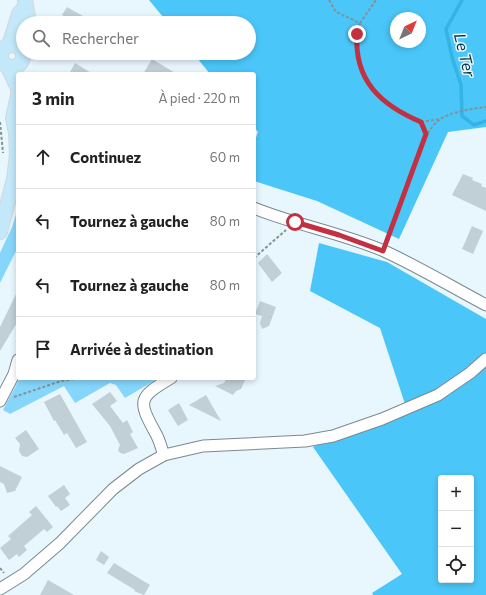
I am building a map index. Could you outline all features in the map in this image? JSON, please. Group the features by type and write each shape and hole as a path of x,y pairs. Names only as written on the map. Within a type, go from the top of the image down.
{"main road":[{"path":"25,3 28,16"},
{"path":"17,16 25,3"},
{"path":"16,20 4,58 16,83"},
{"path":"4,58 15,46 16,47"},
{"path":"4,58 17,67 19,60"},
{"path":"25,60 28,72"},
{"path":"16,105 13,118 16,128"},
{"path":"0,232 16,167"}],"street":[{"path":"256,209 339,235 383,251 486,305"},
{"path":"0,589 24,574 60,543 113,489 139,469 164,454 203,446 305,441 333,436 382,419 438,395 470,373 486,359"},
{"path":"4,400 16,367"},
{"path":"164,454 160,441 144,412 143,406 149,392 168,380"}],"path":[{"path":"329,0 336,12 360,23"},
{"path":"376,0 360,23 356,44 363,73 373,92 383,101 408,117 421,122 440,119 457,112 486,106"},
{"path":"383,251 426,134 440,119"},
{"path":"421,122 426,134"},
{"path":"280,226 292,230"},
{"path":"256,256 287,229"},
{"path":"4,400 61,381 68,380"}],"shaded area":[{"path":"149,0 486,0 486,127 448,132 399,239 317,201 256,182 256,138 258,132 256,130 256,72 208,72 199,60 256,60 256,16 162,16"},
{"path":"16,214 16,251 0,283 0,253"},
{"path":"319,243 387,262 486,319 486,595 373,595 372,593 402,574 313,447 405,404 380,328 310,291"},
{"path":"19,380 156,380 125,398 116,385 110,383 75,403 64,386 10,414 3,410"}],"building":[{"path":"67,7 83,16 64,16 62,15"},
{"path":"151,60 154,60 174,72 144,72"},
{"path":"75,63 90,72 70,72"},
{"path":"463,174 473,178 472,180 482,184 481,186 486,188 486,211 452,195"},
{"path":"472,226 483,231 473,254 462,249"},
{"path":"267,254 282,273 272,282 258,263"},
{"path":"16,294 16,324 0,351 0,327"},
{"path":"260,301 276,307 269,326 262,329 260,323 262,316 256,314"},
{"path":"226,380 245,380 241,389 236,391 233,395 215,386 224,383"},
{"path":"110,392 117,401 110,406 123,423 127,420 133,432 130,434 138,448 124,454 120,453 118,450 120,445 110,426 92,404"},
{"path":"60,394 87,442 76,448 67,433 64,435 55,420 54,421 44,402"},
{"path":"206,395 221,421 189,405"},
{"path":"179,403 188,420 178,426 168,410"},
{"path":"26,430 39,449 27,457 22,456 19,451 20,444 15,438"},
{"path":"0,466 22,477 15,491 7,493 4,484 0,482"},
{"path":"64,485 70,494 65,498 70,505 61,511 48,496"},
{"path":"36,506 53,527 47,532 44,529 24,546 27,550 19,557 17,554 9,560 0,548 11,539 8,536 32,515 29,512"},
{"path":"101,551 109,557 104,565 96,560"},
{"path":"114,563 150,585 144,595 134,591 135,590 107,573"},
{"path":"48,580 74,595 40,595"}],"waterway":[{"name":"Le Ter","path":"462,0 446,29 452,57 461,85 462,116 474,125 486,121"}],"route":[{"path":"295,222 339,235 383,251 393,229 426,134 421,122 408,117 395,109 373,92 363,73 359,59 356,44 357,34"}]}
